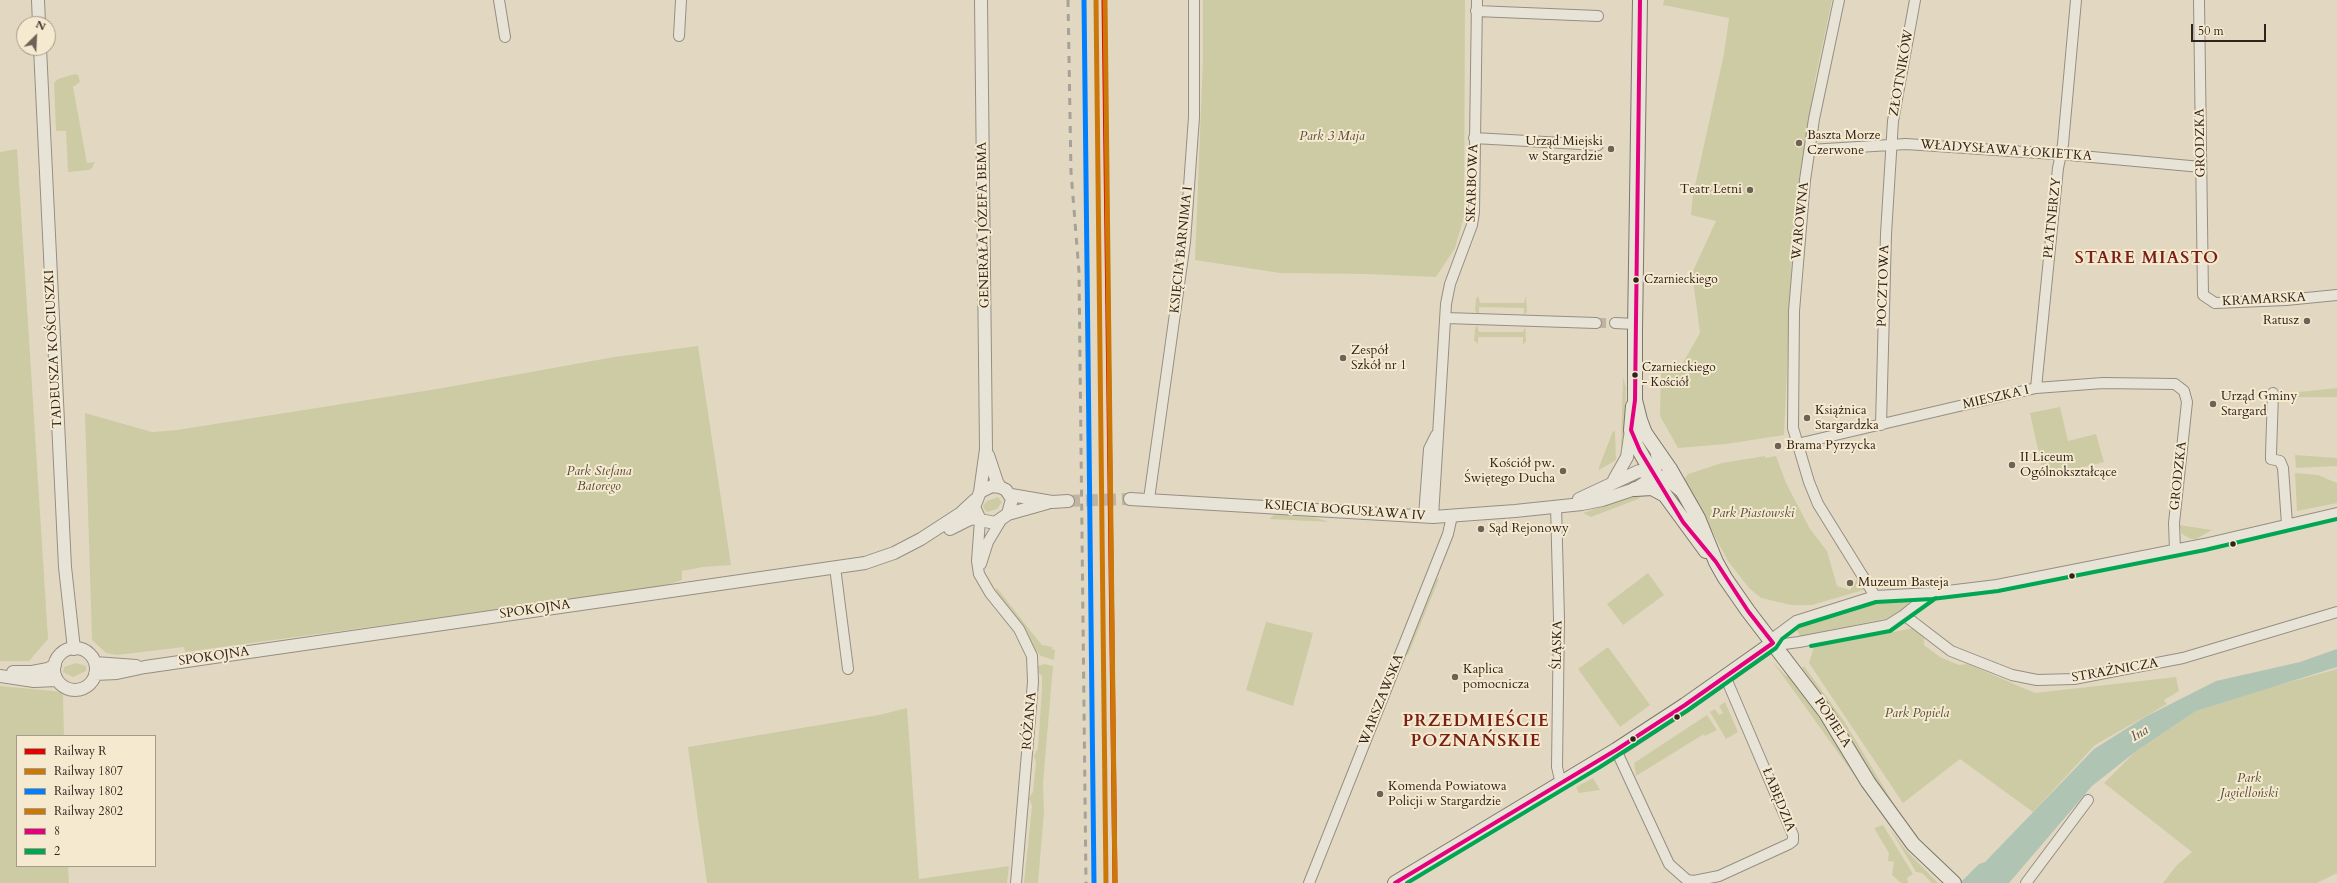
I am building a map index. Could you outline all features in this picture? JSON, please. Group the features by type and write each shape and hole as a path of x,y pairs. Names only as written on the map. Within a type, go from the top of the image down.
{"main road":[{"path":"1631,430 1635,400 1640,0"},
{"name":"POPIELA","path":"1635,400 1645,433 1666,463 1698,518 1716,562"},
{"name":"POPIELA","path":"1631,430 1636,445 1654,473 1665,495 1683,522 1716,562 1748,611 1826,713 1868,782 1908,838 1953,882"},
{"path":"1635,489 1652,488 1665,495"},
{"path":"1395,883 1616,750 1773,643"}],"street":[{"path":"38,0 39,16"},
{"path":"499,0 505,37"},
{"path":"680,36 681,0"},
{"name":"GENERAŁA JÓZEFA BEMA","path":"977,496 986,450 981,0"},
{"name":"KSIĘCIA BARNIMA I","path":"1149,498 1185,242 1194,117 1194,0"},
{"name":"SKARBOWA","path":"1429,516 1450,284 1472,225 1474,197 1477,0"},
{"name":"WAROWNA","path":"1839,0 1814,119 1805,180 1797,256 1794,311 1792,398 1793,428 1818,504 1875,596"},
{"name":"ZŁOTNIKÓW","path":"1891,146 1893,121 1915,0"},
{"name":"PŁATNERZY","path":"2036,388 2060,155 2072,62 2076,0"},
{"name":"GRODZKA","path":"2199,0 2202,285"},
{"path":"1476,11 1598,16"},
{"name":"TADEUSZA KOŚCIUSZKI","path":"40,56 65,567 74,649"},
{"path":"1474,138 1598,145"},
{"name":"WŁADYSŁAWA ŁOKIETKA","path":"1810,150 1906,144 2060,155 2201,168"},
{"name":"POCZTOWA","path":"1881,425 1886,234 1891,146"},
{"name":"KRAMARSKA","path":"2202,285 2203,295 2215,303 2286,300 2337,295"},
{"path":"1446,318 1596,323"},
{"path":"1615,323 1635,324"},
{"name":"MIESZKA I","path":"1797,444 2036,388 2102,383 2175,384 2184,391 2187,402"},
{"path":"2273,393 2271,459 2280,461 2283,468 2287,524"},
{"name":"GRODZKA","path":"2175,550 2174,523 2187,402"},
{"path":"1613,482 1626,462 1631,430"},
{"path":"1656,449 1658,460 1654,473 1670,481 1681,491"},
{"name":"GENERAŁA JÓZEFA BEMA","path":"986,450 996,482 1000,487"},
{"name":"KSIĘCIA BOGUSŁAWA IV","path":"1558,506 1582,498 1639,471 1654,473"},
{"name":"KSIĘCIA BOGUSŁAWA IV","path":"1130,499 1149,498 1429,516 1452,516 1558,506 1602,500 1635,489 1646,482 1654,473"},
{"path":"1052,502 989,523 979,519 974,507 977,496 990,487 1000,487 1011,495 1052,502 1068,501"},
{"path":"979,574 988,542 1012,505 1011,495"},
{"name":"SPOKOJNA","path":"95,669 145,666 865,563 894,553 921,539 960,514 977,496"},
{"name":"ŚLĄSKA","path":"1558,506 1559,619 1557,767 1561,784"},
{"path":"1931,593 1904,615 1888,625 1784,644 1773,643 1777,635 1790,624 1875,596 1931,593 1997,585 2175,550 2337,513"},
{"name":"WARSZAWSKA","path":"1309,883 1448,534 1452,516"},
{"name":"SPOKOJNA","path":"921,539 942,532 970,519 979,519"},
{"name":"RÓŻANA","path":"979,519 976,561 979,574 990,593 1019,629 1032,656 1033,682 1016,883"},
{"path":"835,567 848,669"},
{"name":"STRAŻNICZA","path":"1904,615 1951,651 1998,670 2037,680 2081,678 2183,658 2337,612"},
{"path":"0,673 32,672 48,669 55,665 64,652 74,649 85,651 95,669 86,687 76,690 65,688 57,680 55,665"},
{"path":"0,676 34,681 57,680"},
{"name":"ŁABĘDZIA","path":"1616,750 1669,864 1690,882 1719,876 1793,841 1794,835 1725,676"},
{"path":"2026,883 2088,800"}],"green space":[{"name":"Park 3 Maja","path":"1203,0 1465,0 1464,217 1455,248 1436,277 1367,274 1280,273 1195,260 1203,58"},
{"path":"1664,0 1832,0 1815,80 1802,167 1792,256 1784,435 1726,444 1678,448 1660,416 1661,371 1681,366 1700,333 1692,273 1716,221 1691,215 1693,195 1724,54 1729,18 1663,5"},
{"path":"75,74 78,75 80,82 73,87 87,163 95,162 89,170 68,172 66,131 56,131 54,83 58,79"},
{"path":"17,149 48,639 29,661 0,661 0,152"},
{"path":"1478,296 1480,303 1524,303 1526,296 1527,312 1524,315 1524,308 1479,307 1479,315 1475,311 1476,299"},
{"path":"1477,325 1479,332 1523,332 1525,326 1526,341 1523,345 1523,337 1478,337 1478,344 1474,340"},
{"name":"Park Stefana Batorego","path":"698,346 731,565 703,567 682,571 682,580 657,588 185,652 184,647 117,655 106,653 92,640 85,413 152,432 177,430 437,389 614,357"},
{"path":"1623,377 1626,388 1624,450 1621,449"},
{"path":"2337,388 2337,397 2296,397 2299,392"},
{"path":"2060,407 2068,441 2096,434 2104,462 2044,477 2030,413"},
{"path":"1613,431 1615,432 1616,460 1599,470 1599,467"},
{"path":"2295,455 2337,458 2337,466 2296,468"},
{"name":"Park Piastowski","path":"1765,456 1765,458 1776,456 1786,483 1810,529 1827,551 1837,586 1850,590 1859,576 1867,589 1812,605 1791,605 1761,598 1749,588 1728,561 1684,479 1688,474 1722,463"},
{"path":"2295,473 2318,475 2337,483 2337,503 2297,511"},
{"path":"1640,493 1641,496 1638,499 1591,517 1583,513"},
{"path":"998,497 1002,502 997,509 987,512 983,506 987,501"},
{"path":"1275,514 1313,517 1330,522 1269,519"},
{"path":"2179,525 2212,530 2196,539 2191,539 2182,534"},
{"path":"1648,573 1664,595 1623,625 1607,604"},
{"path":"1437,578 1439,579 1408,655 1406,654"},
{"path":"997,588 1042,645 1052,647 1052,649 1055,650 1054,660 1041,656 1036,651 1024,628 995,590"},
{"path":"1906,599 1910,605 1894,617 1800,636 1795,627 1803,623 1877,601"},
{"path":"1266,622 1313,633 1293,706 1246,690"},
{"name":"Park Popiela","path":"1914,628 1924,636 1924,645 1940,657 1959,665 1968,664 2035,693 2176,677 2179,691 2164,700 2167,704 2095,745 2033,812 1960,759 1903,803 1809,663 1814,647"},
{"path":"1608,647 1650,705 1620,727 1578,669"},
{"path":"1773,662 1786,676 1788,675 1806,698 1869,792 1872,800"},
{"path":"76,663 86,666 86,671 73,677 63,672 64,667"},
{"path":"1044,664 1053,666 1043,783 1044,812 1038,883 1024,883 1032,806 1029,798 1033,792 1036,762 1034,756 1038,748 1042,689 1042,676 1037,671 1038,666"},
{"path":"1804,666 1844,721 1895,806 1892,807 1875,781 1842,723 1802,668"},
{"name":"Park Jagielloński","path":"2337,669 2337,873 2317,883 2163,883 2176,866 2192,852 2104,783 2135,752 2196,711 2261,690"},
{"path":"0,686 63,692 64,735 16,735 16,867 68,867 69,883 0,883"},
{"path":"1725,702 1738,732 1726,739 1710,712 1715,709 1719,715 1723,713 1719,706"},
{"path":"907,708 919,879 1009,866 1007,883 707,883 688,747 879,715"},
{"path":"1707,715 1717,730 1705,736 1704,734 1636,776 1634,763"},
{"path":"1593,778 1600,790 1579,793 1576,787"},
{"path":"1883,825 1913,874 1907,878 1908,883 1901,883 1892,875 1894,862 1888,861 1889,853 1874,828"},
{"path":"1889,827 1905,849 1938,883 1932,883 1922,873 1916,872"}],"water":[{"name":"Ina","path":"2337,649 2337,667 2196,711 2135,752 2092,786 2009,883 1960,883 1979,864 1985,862 2094,749 2145,717 2216,681 2300,662"}],"tunnel":[{"path":"1596,323 1615,323"},
{"path":"1068,501 1130,499"}],"railway":[{"path":"1068,0 1071,172 1079,272 1086,883"}],"rail line":[{"name":"1802","path":"1084,0 1094,883"},
{"name":"2802","path":"1096,0 1106,883"},
{"name":"R","path":"1104,0 1115,883"},
{"name":"1807","path":"1105,0 1115,883"}],"transit line":[{"name":"8","path":"1640,0 1635,400 1631,430 1640,451 1683,522 1716,562 1748,611 1773,643"},
{"name":"2","path":"1407,883 1600,767 1688,710 1776,648 1782,639 1799,626 1876,602 1932,599 1998,591 2205,550 2337,519"},
{"name":"2","path":"1811,646 1890,631 1936,598"},
{"name":"8","path":"1395,883 1616,750 1685,705 1773,643"}],"place":[{"name":"Baszta Morze Czerwone","path":"1799,143"},
{"name":"Urząd Miejski w Stargardzie","path":"1611,149"},
{"name":"Teatr Letni","path":"1750,190"},
{"name":"Czarnieckiego","path":"1636,280"},
{"name":"Ratusz","path":"2307,321"},
{"name":"Zespół Szkół nr 1","path":"1343,358"},
{"name":"Czarnieckiego - Kościół","path":"1635,375"},
{"name":"Urząd Gminy Stargard","path":"2213,404"},
{"name":"Książnica Stargardzka","path":"1807,418"},
{"name":"Brama Pyrzycka","path":"1778,446"},
{"name":"II Liceum Ogólnokształcące","path":"2012,465"},
{"name":"Kościół pw. Świętego Ducha","path":"1563,471"},
{"name":"Sąd Rejonowy","path":"1481,529"},
{"name":"Muzeum Basteja","path":"1850,583"},
{"name":"Kaplica pomocnicza","path":"1455,677"},
{"name":"Komenda Powiatowa Policji w Stargardzie","path":"1380,794"}],"district":[{"name":"STARE MIASTO","path":"2147,259"},
{"name":"PRZEDMIEŚCIE POZNAŃSKIE","path":"1476,732"}]}
